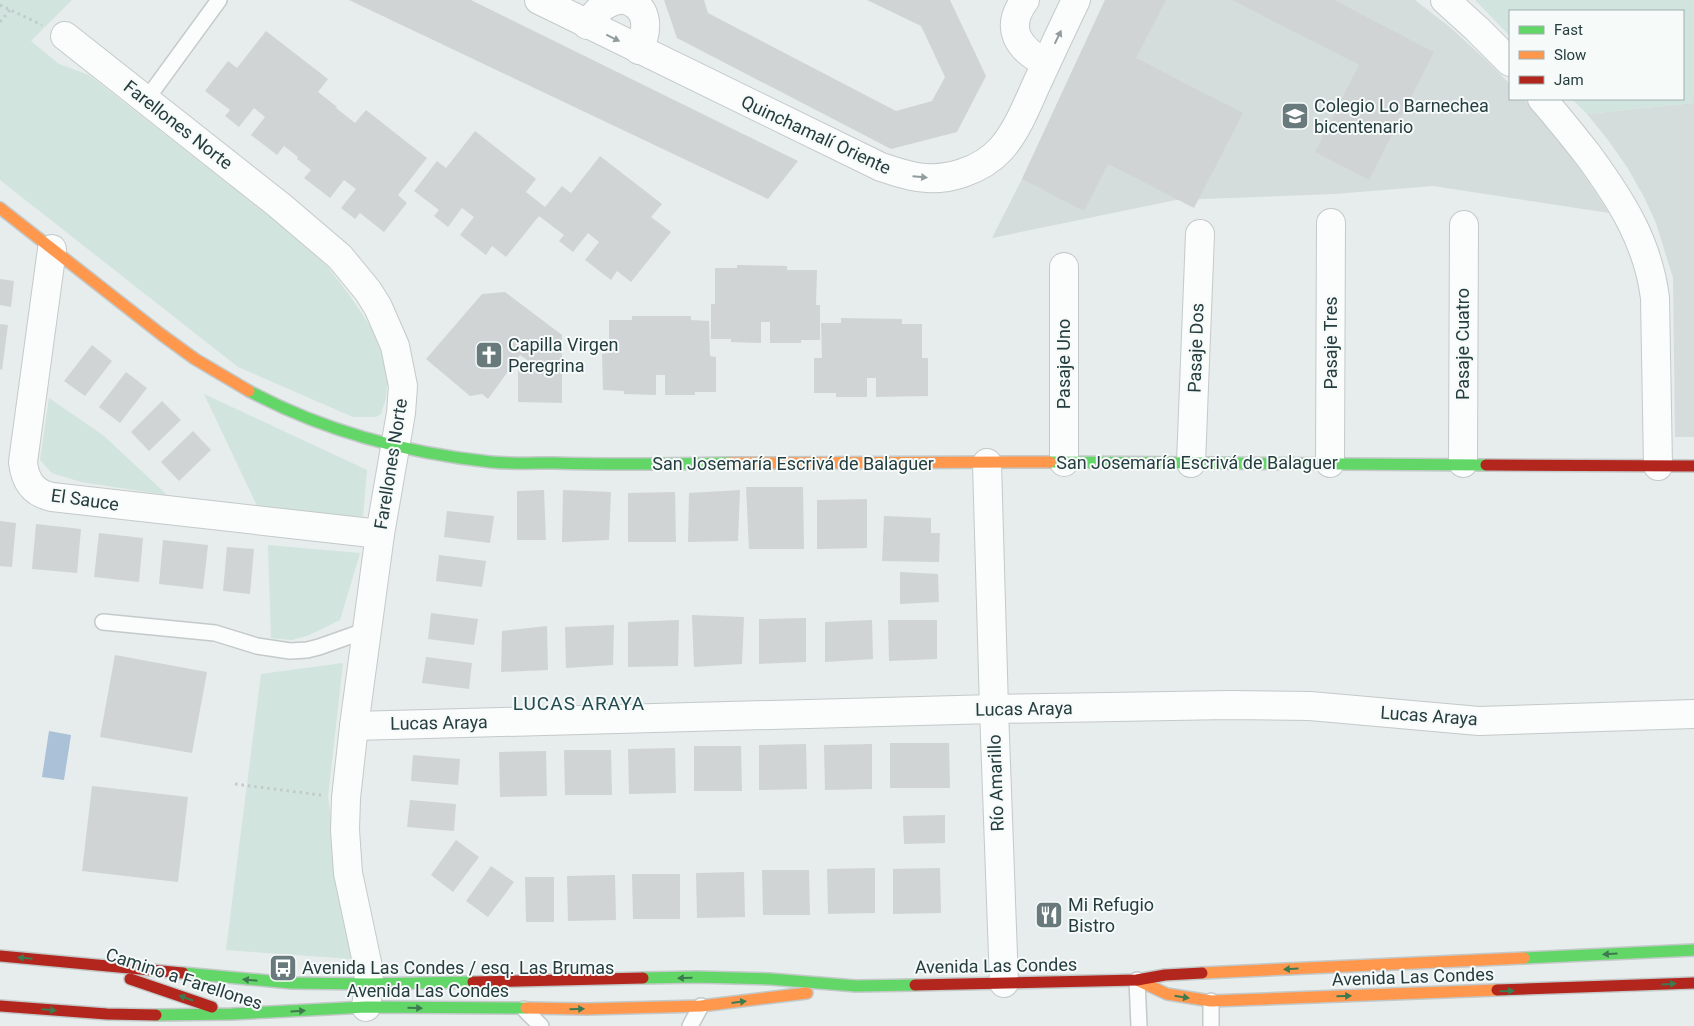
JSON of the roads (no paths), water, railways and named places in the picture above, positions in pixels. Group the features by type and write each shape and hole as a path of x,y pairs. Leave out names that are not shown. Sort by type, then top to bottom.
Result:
{"street":[{"name":"Quinchamalí Oriente","path":"539,0 881,167 903,175 919,178 936,178 973,170 1000,150 1019,121 1076,0"},
{"path":"587,25 601,7 612,2 627,0 640,9 644,20 645,32 639,50"},
{"path":"1445,0 1477,28 1509,61"},
{"path":"1015,3 1017,38 1029,54 1046,63"},
{"name":"Farellones Norte","path":"65,36 324,242 355,273 368,291 378,307 395,346 401,368 403,386 380,534 346,798 345,830 348,874 368,966 367,996"},
{"path":"1543,100 1576,139 1624,207 1646,255 1655,298 1658,466"},
{"name":"San Josemaría Escrivá de Balaguer","path":"0,208 162,335 195,359 232,382 270,402 311,420 353,435 395,447 458,458 492,462 532,463 1463,463 1694,466"},
{"name":"Pasaje Tres","path":"1330,464 1331,223"},
{"name":"Pasaje Cuatro","path":"1463,463 1464,225"},
{"name":"Pasaje Dos","path":"1191,463 1200,234"},
{"name":"El Sauce","path":"52,249 23,462 24,472 34,490 52,497 380,534"},
{"name":"Pasaje Uno","path":"1064,267 1064,462"},
{"name":"Río Amarillo","path":"987,463 1004,983"},
{"name":"Lucas Araya","path":"354,726 1229,705 1310,706 1479,721 1694,714"},
{"name":"Avenida Las Condes","path":"0,1006 162,1020 232,1014 367,996 697,977 770,979 856,986 1137,980 1165,975 1694,950"},
{"name":"Avenida Las Condes","path":"0,956 291,983 367,996 524,1009 701,1006 856,986"},
{"name":"Camino a Farellones","path":"86,964 263,1024"},
{"name":"Avenida Las Condes","path":"1137,980 1167,994 1210,1001 1694,983"}],"lane":[{"path":"146,100 219,0"},
{"path":"103,622 215,633 257,646 290,651 319,647 367,630"},
{"path":"1137,980 1139,1026"},
{"path":"1210,1001 1211,1026"},
{"path":"690,1026 701,1006"},
{"path":"524,1009 541,1026"}],"water":[{"path":"49,731 71,735 64,780 42,777"}],"place":[{"name":"Colegio Lo Barnechea bicentenario","path":"1295,116"},
{"name":"Capilla Virgen Peregrina","path":"489,355"},
{"name":"Mi Refugio Bistro","path":"1049,915"},
{"name":"Avenida Las Condes / esq. Las Brumas","path":"283,968"}],"district":[{"name":"LUCAS ARAYA","path":"579,703"}]}
